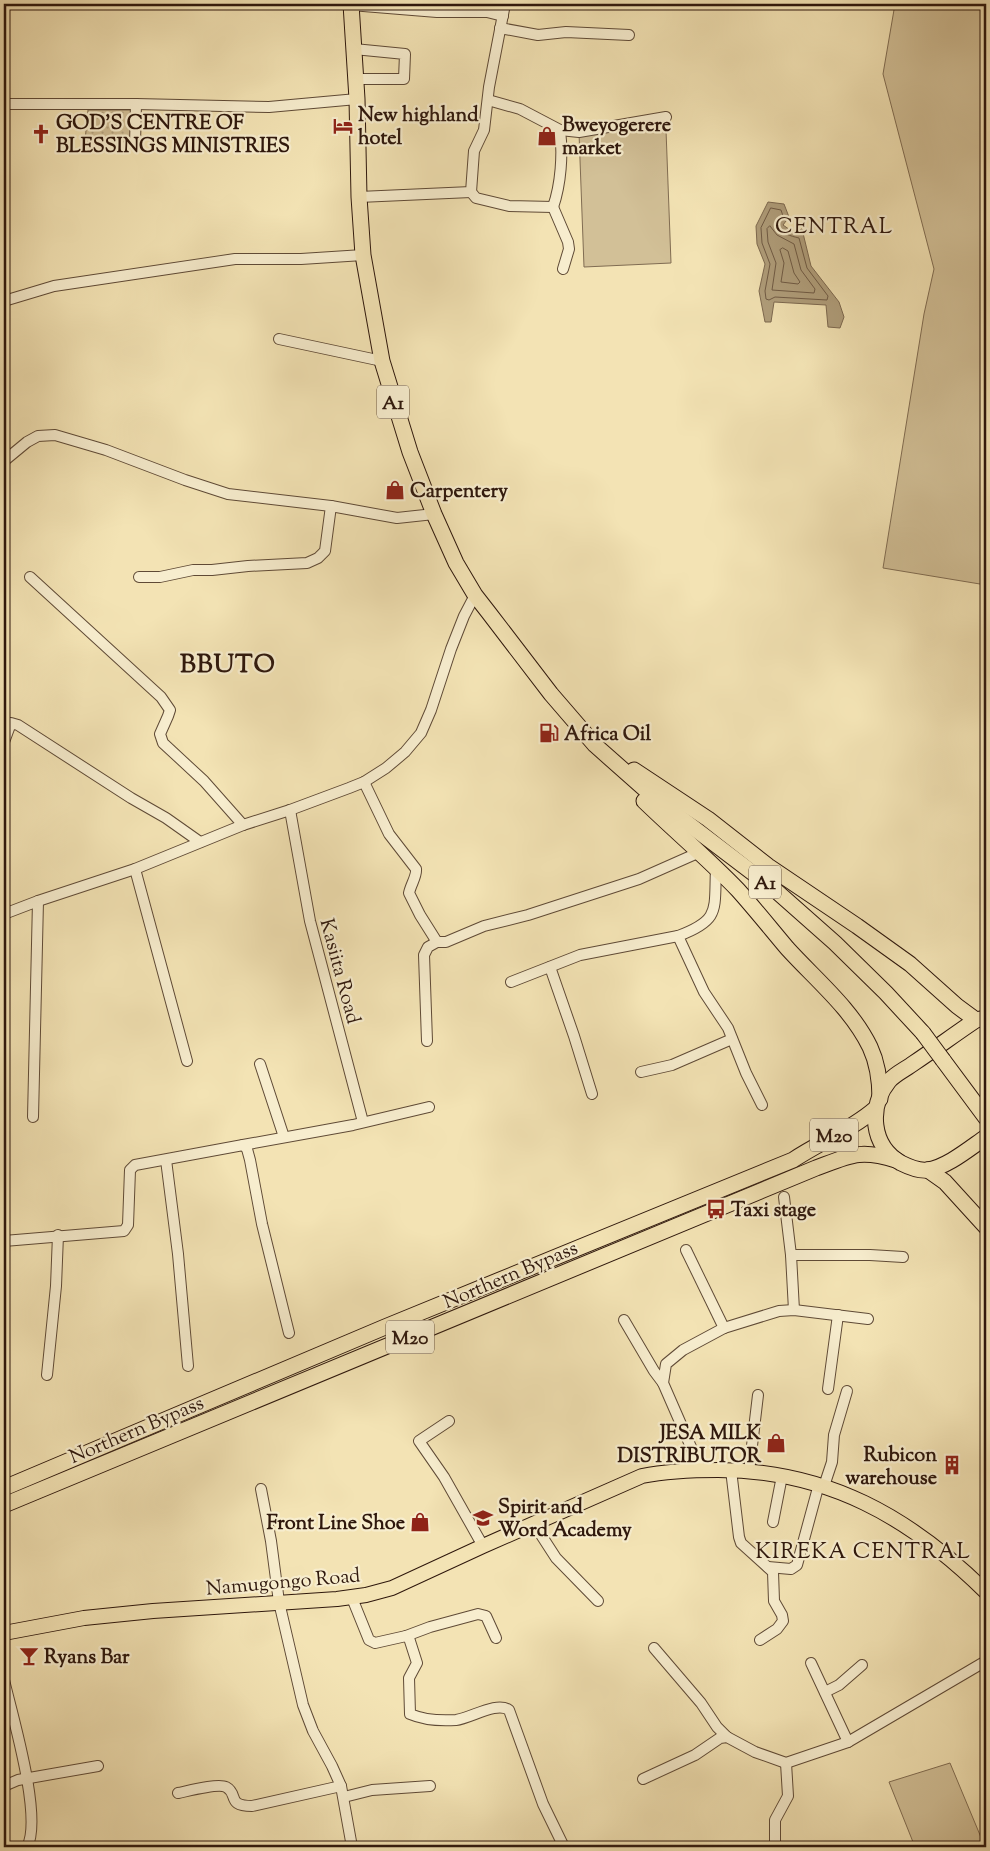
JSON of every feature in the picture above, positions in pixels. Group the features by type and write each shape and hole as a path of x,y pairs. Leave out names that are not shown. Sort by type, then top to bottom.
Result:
{"highway":[{"name":"A1","path":"351,4 363,255 382,361 410,452 434,514 456,563 475,595 556,700 595,745 657,800 774,888 842,950 923,1033 986,1118"},
{"path":"595,745 626,784 700,852 750,903 787,948 849,1015 869,1046 877,1066 880,1081 875,1122 878,1138 883,1148 896,1160"},
{"path":"595,745 708,819 768,866 910,964 957,1006 981,1019 890,1080 878,1104"},
{"name":"Northern Bypass","path":"4,1488 385,1327 475,1292 621,1229 793,1160 812,1147 865,1118 878,1104"},
{"path":"928,1170 949,1162 986,1137"},
{"name":"Northern Bypass","path":"4,1505 816,1168 864,1153 879,1155 917,1169 928,1170"},
{"path":"928,1170 945,1182 986,1227"}],"main road":[{"name":"Namugongo Road","path":"4,1633 94,1617 160,1610 352,1598 392,1588 642,1476 656,1473 701,1470 749,1471 822,1485 883,1511 935,1546 986,1592"}],"street":[{"path":"351,4 436,12 487,12 503,16"},
{"path":"505,4 489,87 484,130 474,151 471,192 476,198 509,206 554,208"},
{"path":"500,28 538,35 566,32 629,35"},
{"path":"354,49 405,54 404,79 356,80"},
{"path":"4,104 270,107 357,99"},
{"path":"488,100 520,109 560,130 584,132 666,117"},
{"path":"135,144 136,104"},
{"path":"560,130 561,162 554,208 568,242 569,249 563,270"},
{"path":"359,197 471,192"},
{"path":"4,301 54,286 235,259 301,259 363,255"},
{"path":"279,339 382,361"},
{"path":"4,461 38,436 55,435 106,450 228,494 331,506 398,518 434,514"},
{"path":"139,578 160,578 194,570 307,563 318,558 325,551 331,506"},
{"path":"30,577 161,697 170,710 160,734 163,743 204,781 243,826"},
{"path":"4,914 135,869 200,842 364,782 386,768 405,752 421,733 431,710 451,649 464,616 475,595"},
{"path":"4,742 11,723 18,725 130,798 166,818 200,842"},
{"path":"364,782 389,834 416,869 409,893 437,942"},
{"name":"Kasiita Road","path":"290,810 310,921 363,1122"},
{"path":"427,1040 424,955 428,947 437,942 446,942 484,926 528,915 639,879 700,852"},
{"path":"135,869 187,1061"},
{"path":"511,982 580,955 678,936 707,921 712,915 716,869"},
{"path":"33,1117 38,901"},
{"path":"678,936 704,992 728,1028 746,1073 762,1105"},
{"path":"550,967 592,1094"},
{"path":"641,1072 672,1065 732,1039"},
{"path":"260,1064 284,1137"},
{"path":"4,1240 124,1231 128,1225 130,1170 135,1166 348,1126 429,1107"},
{"path":"243,1145 247,1149 250,1160 262,1224 289,1333"},
{"path":"166,1160 178,1254 188,1366"},
{"path":"784,1197 791,1255 794,1310"},
{"path":"47,1375 56,1286 58,1235"},
{"path":"686,1250 724,1328"},
{"path":"791,1255 903,1257"},
{"path":"663,1383 666,1364 683,1350 724,1328 779,1311 794,1310 868,1319"},
{"path":"828,1389 838,1315"},
{"path":"624,1320 663,1383 701,1470"},
{"path":"768,1567 791,1568 797,1566 822,1485 832,1462 834,1435 847,1391"},
{"path":"749,1471 758,1396"},
{"path":"449,1421 419,1441 444,1477 483,1546"},
{"path":"731,1470 741,1543 773,1572 774,1600 782,1615 783,1621 777,1629 760,1640"},
{"path":"773,1522 782,1476"},
{"path":"260,1489 271,1541 279,1602 303,1705 313,1731 341,1786 352,1847"},
{"path":"534,1524 556,1558 598,1601"},
{"path":"352,1598 368,1640 371,1642 375,1643 406,1636 430,1627 478,1614 486,1616 496,1638"},
{"path":"406,1636 409,1638 417,1662 409,1678 410,1714 418,1718 458,1720 501,1707 509,1710 543,1804 564,1847"},
{"path":"654,1648 701,1703 717,1727 727,1736 756,1752 786,1763 848,1742 986,1661"},
{"path":"810,1663 848,1742"},
{"path":"825,1692 840,1685 862,1665"},
{"path":"4,1680 28,1778 30,1836 27,1847"},
{"path":"643,1779 727,1736"},
{"path":"775,1847 776,1820 788,1796 786,1763"},
{"path":"4,1786 18,1780 98,1766"},
{"path":"178,1793 221,1786 229,1789 236,1804 252,1806 341,1786"},
{"path":"344,1797 372,1790 430,1786"}],"shaded area":[{"path":"895,4 986,4 986,585 883,568 924,314 934,269 883,74"},
{"path":"88,110 133,110 131,142 85,141"},
{"path":"666,130 671,263 584,267 579,133"},
{"path":"950,1763 985,1847 915,1847 889,1782"}],"water":[{"path":"768,202 784,204 789,217 783,225 793,232 802,229 811,266 839,302 844,317 840,328 828,327 826,305 774,302 771,322 765,322 759,291 765,264 757,244 756,226"}],"place":[{"name":"New highland hotel","path":"343,126"},
{"name":"GOD'S CENTRE OF BLESSINGS MINISTRIES","path":"41,134"},
{"name":"Bweyogerere market","path":"547,136"},
{"name":"Carpentery","path":"395,490"},
{"name":"Africa Oil","path":"549,733"},
{"name":"Taxi stage","path":"716,1209"},
{"name":"JESA MILK DISTRIBUTOR","path":"776,1443"},
{"name":"Rubicon warehouse","path":"952,1465"},
{"name":"Spirit and Word Academy","path":"483,1518"},
{"name":"Front Line Shoe","path":"420,1522"},
{"name":"Ryans Bar","path":"29,1656"}],"district":[{"name":"CENTRAL","path":"834,225"},
{"name":"BBUTO","path":"228,663"},
{"name":"KIREKA CENTRAL","path":"863,1550"}]}
